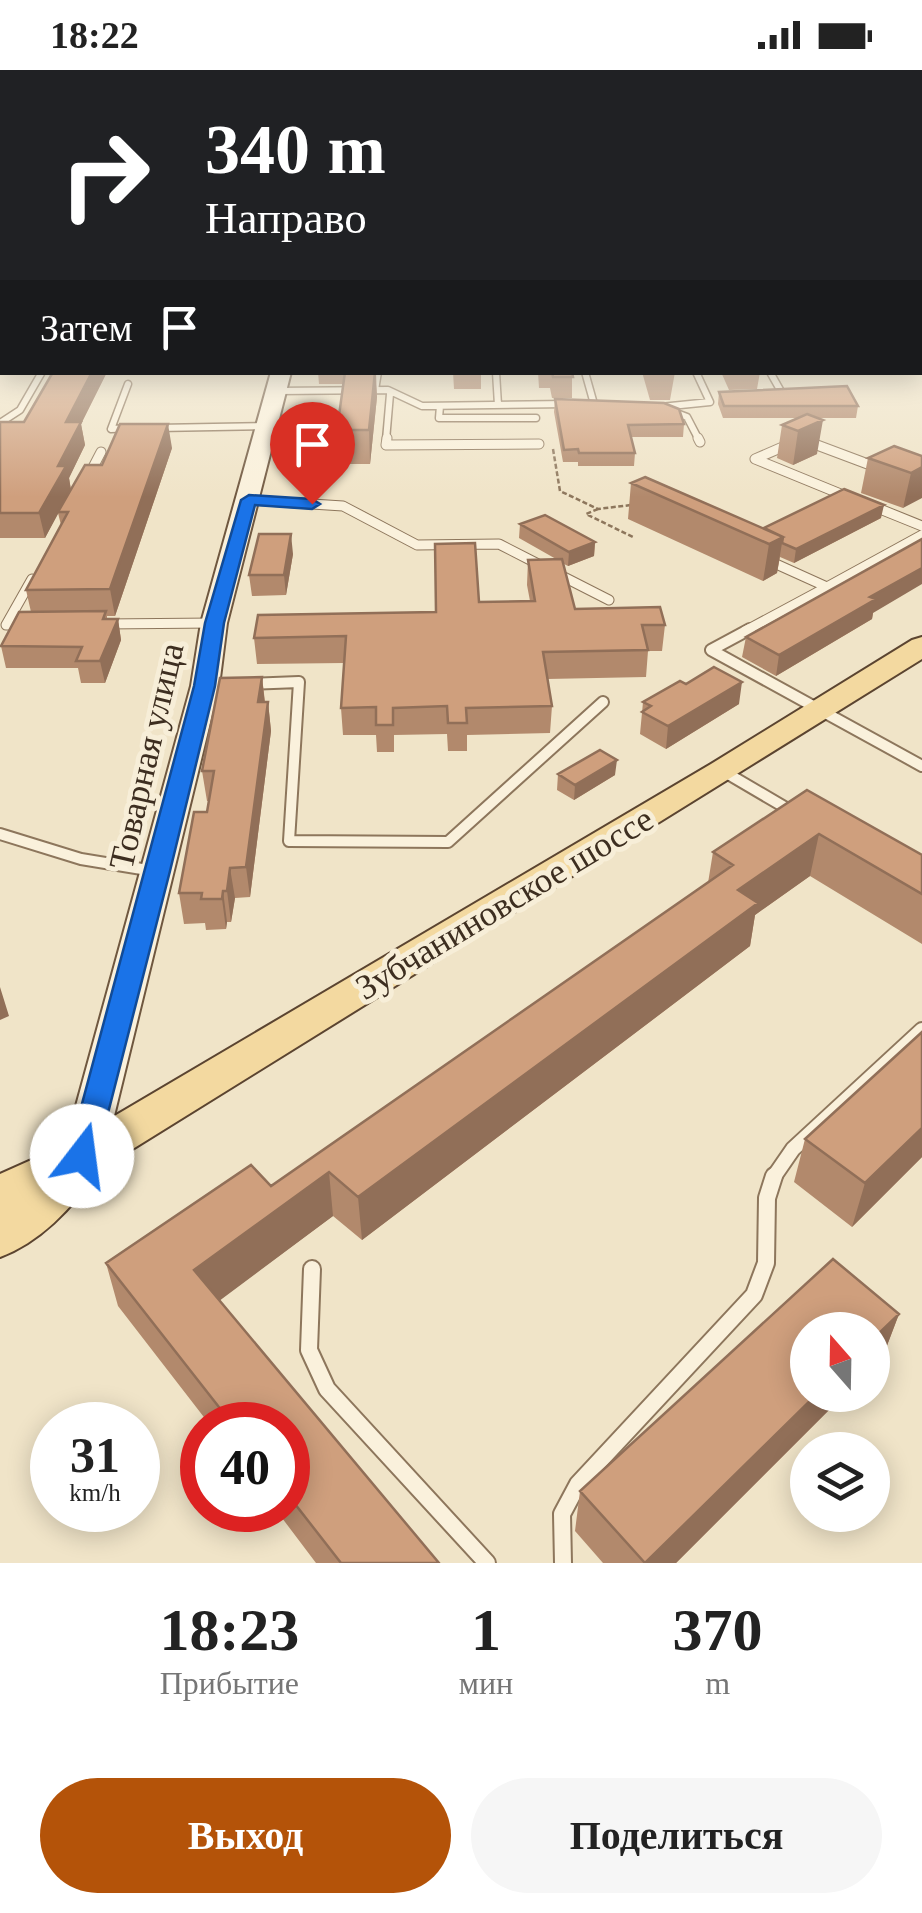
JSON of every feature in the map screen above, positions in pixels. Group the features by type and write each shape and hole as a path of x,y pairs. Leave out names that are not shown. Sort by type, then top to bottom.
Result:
{"main road":[{"name":"Зубчаниновское шоссе","path":"0,1196 82,1156 723,771 922,646"},
{"name":"Зубчаниновское шоссе","path":"0,1236 39,1206 82,1156"}],"street":[{"name":"Товарная улица","path":"82,1156 158,871 214,685 214,623 279,382"}],"lane":[{"path":"0,423 20,410 40,375"},
{"path":"375,390 378,375"},
{"path":"496,375 498,405"},
{"path":"586,375 594,404"},
{"path":"662,408 710,402 697,375"},
{"path":"764,396 784,395 772,375"},
{"path":"279,382 388,390 422,406 607,404"},
{"path":"128,384 111,428 268,426"},
{"path":"390,394 386,445 539,444"},
{"path":"707,397 726,396"},
{"path":"440,406 439,418 536,418"},
{"path":"648,406 688,417 700,442"},
{"path":"888,472 801,439 755,459 922,526"},
{"path":"82,487 101,452"},
{"path":"249,500 344,506 416,545 498,544 609,600"},
{"path":"922,534 711,650 922,766"},
{"path":"760,556 827,586"},
{"path":"3,625 35,574"},
{"path":"82,624 214,623"},
{"path":"3,625 44,625"},
{"path":"242,684 298,682 288,841 448,842 603,702"},
{"path":"723,771 806,820"},
{"path":"0,834 82,859 158,871"},
{"path":"563,1563 562,1514 578,1484 754,1295 766,1263 767,1198 773,1176 793,1149 922,1030"},
{"path":"312,1269 309,1350 327,1388 486,1563"}],"path":[{"path":"539,444 556,450 560,491 598,509"},
{"path":"633,537 586,514 643,504"}],"building":[{"path":"51,375 90,375 66,422 81,422 58,466 66,466 39,513 0,513 0,422 24,422"},
{"path":"345,375 375,375 369,430 337,430"},
{"path":"847,386 858,406 724,406 719,392"},
{"path":"555,399 664,403 679,409 684,424 628,425 635,453 579,453 578,449 564,450"},
{"path":"807,414 823,420 798,431 782,425"},
{"path":"120,424 168,424 110,589 26,590 68,512 58,512 85,465 102,465"},
{"path":"894,446 922,456 922,467 911,473 868,458"},
{"path":"645,477 783,537 769,544 631,483"},
{"path":"844,489 884,505 796,549 764,528"},
{"path":"545,515 595,542 569,552 520,524"},
{"path":"259,534 291,534 284,575 249,575"},
{"path":"922,539 922,568 779,655 746,637"},
{"path":"475,543 479,602 535,601 528,560 562,559 575,609 660,607 665,625 642,625 648,650 543,652 552,706 466,708 467,723 448,723 447,706 393,708 393,725 376,725 376,707 341,708 346,636 254,638 258,615 436,612 435,544"},
{"path":"106,611 103,619 118,619 100,661 76,661 82,647 1,646 19,612"},
{"path":"714,667 742,682 668,726 642,712 651,706 643,702"},
{"path":"262,677 258,702 268,702 246,867 230,868 222,899 201,899 202,893 179,893 194,812 207,812 214,771 202,771 220,678"},
{"path":"600,750 617,760 575,785 558,774"},
{"path":"807,790 922,855 922,894 819,834 738,890 758,903 358,1197 329,1172 194,1270 304,1402 215,1402 106,1263 251,1165 271,1186 733,865 713,852"},
{"path":"922,1032 922,1128 865,1183 805,1139"},
{"path":"833,1259 899,1314 890,1323 890,1312 790,1312 790,1412 799,1412 645,1563 580,1491"},
{"path":"310,1409 439,1563 341,1563 310,1523"}],"route":[{"path":"82,1156 204,686 214,623 249,500 312,504"}]}
